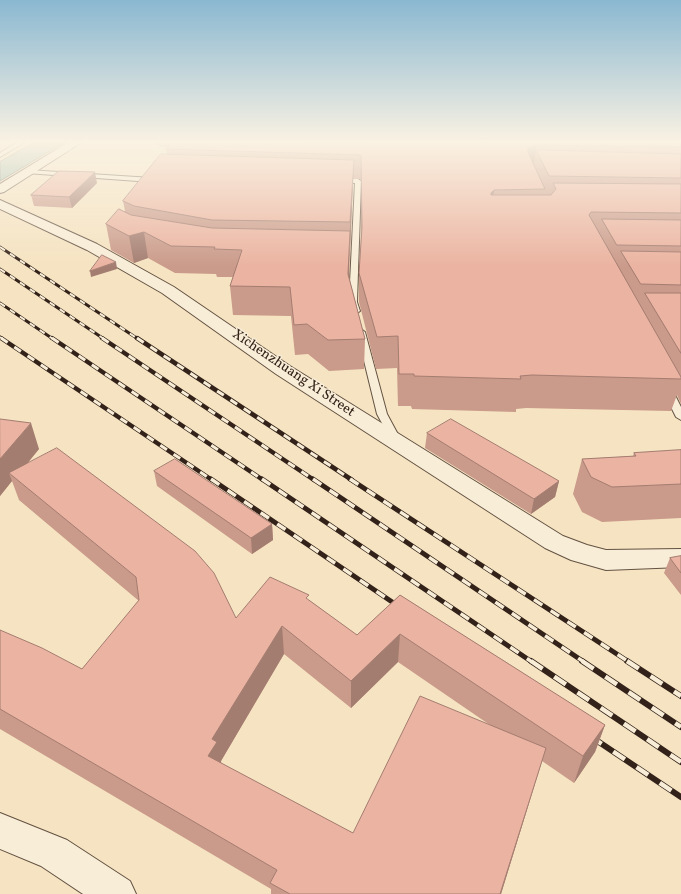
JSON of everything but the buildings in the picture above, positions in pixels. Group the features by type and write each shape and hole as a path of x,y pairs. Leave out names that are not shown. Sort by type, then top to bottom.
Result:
{"street":[{"name":"Xichenzhuang Xi Street","path":"0,204 92,247 168,290 283,370 554,542 580,553 606,560 681,558"},
{"path":"0,831 54,853 117,894"}],"lane":[{"path":"358,184 352,254 353,302 382,414 397,443"},
{"path":"663,382 681,417"}],"railway":[{"path":"0,247 138,339"},
{"path":"0,269 104,339"},
{"path":"0,303 53,339"},
{"path":"1,338 212,480"},
{"path":"52,338 263,480"},
{"path":"102,338 314,480"},
{"path":"137,338 352,480"},
{"path":"211,479 401,608"},
{"path":"262,479 532,662"},
{"path":"313,479 584,662"},
{"path":"350,479 629,662"},
{"path":"531,661 681,762"},
{"path":"582,661 681,727"},
{"path":"627,661 681,696"},
{"path":"590,736 681,797"}]}
